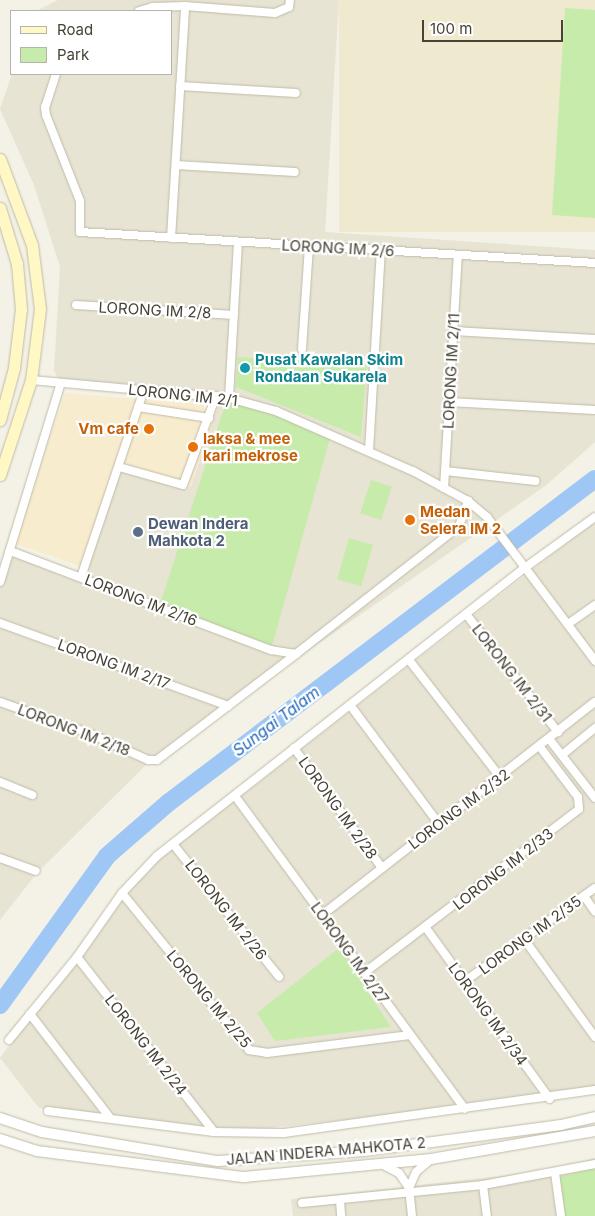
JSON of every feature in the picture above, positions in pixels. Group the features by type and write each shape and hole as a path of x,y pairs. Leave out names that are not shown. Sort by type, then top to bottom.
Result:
{"main road":[{"path":"0,159 32,246 40,309 31,380 0,475"},
{"path":"0,208 17,264 21,309 16,357 0,420"}],"street":[{"path":"143,10 154,7 185,6 276,13 289,7 290,0"},
{"path":"171,238 185,6"},
{"name":"LORONG IM 2/6","path":"56,75 45,107 46,115 80,201 80,232 595,262"},
{"path":"180,86 296,92"},
{"path":"176,165 295,172"},
{"path":"229,398 238,242"},
{"path":"302,349 308,246"},
{"path":"369,450 381,250"},
{"name":"LORONG IM 2/11","path":"444,488 458,254"},
{"name":"LORONG IM 2/8","path":"76,306 234,315"},
{"path":"454,331 595,339"},
{"name":"LORONG IM 2/1","path":"31,380 216,396 276,411 369,450 468,500 487,517 524,564"},
{"path":"0,582 61,383"},
{"path":"81,577 144,390"},
{"path":"119,467 183,485 216,396"},
{"path":"449,402 595,410"},
{"path":"138,407 209,418"},
{"path":"445,471 535,481"},
{"path":"228,706 460,526 468,500"},
{"path":"9,1040 77,957 122,893 143,869 294,748 409,660 524,564 595,517"},
{"name":"LORONG IM 2/16","path":"10,551 271,650 296,654"},
{"path":"524,564 595,661"},
{"path":"568,624 595,605"},
{"name":"LORONG IM 2/31","path":"466,614 558,732"},
{"name":"LORONG IM 2/17","path":"0,623 228,706"},
{"path":"409,660 500,777"},
{"name":"LORONG IM 2/18","path":"0,702 91,734 148,760 160,759 228,706"},
{"name":"LORONG IM 2/32","path":"322,915 550,740 595,702"},
{"path":"350,705 439,824"},
{"path":"562,755 595,728"},
{"path":"550,740 595,798"},
{"name":"LORONG IM 2/33","path":"364,973 426,928 579,809 578,796 540,746"},
{"name":"LORONG IM 2/28","path":"294,748 382,868"},
{"path":"0,782 32,795"},
{"name":"LORONG IM 2/27","path":"235,796 465,1109"},
{"name":"LORONG IM 2/26","path":"173,844 279,977"},
{"path":"0,858 36,870"},
{"name":"LORONG IM 2/35","path":"465,982 595,888"},
{"name":"LORONG IM 2/25","path":"122,893 249,1050 267,1053 410,1035"},
{"path":"584,896 595,912"},
{"name":"LORONG IM 2/34","path":"426,928 550,1099"},
{"path":"524,939 595,1037"},
{"name":"LORONG IM 2/24","path":"77,957 214,1132"},
{"path":"30,1014 110,1118"},
{"path":"48,1111 214,1132 284,1133 550,1099 595,1090"},
{"name":"JALAN INDERA MAHKOTA 2","path":"1,1118 42,1132 218,1161 364,1150 560,1125 595,1117"},
{"name":"JALAN INDERA MAHKOTA 2","path":"0,1139 37,1151 228,1177 331,1171 431,1159 595,1131"},
{"path":"409,1190 416,1172 431,1159"},
{"path":"382,1164 399,1173 409,1190 412,1216"},
{"path":"302,1203 340,1200 409,1190 483,1185 595,1164"},
{"path":"555,1173 561,1216"},
{"path":"483,1185 487,1216"},
{"path":"340,1200 341,1216"}],"shaded area":[{"path":"58,0 339,0 325,232 595,250 595,442 545,486 149,762 37,873 0,920 0,577 11,546 86,575 120,469 187,490 217,398 62,385 54,371 60,267 34,185 0,109 12,75 172,75 172,10 38,10"},
{"path":"339,0 595,0 595,232 339,232"},
{"path":"65,393 218,406 191,487 115,465 82,567 14,543"},
{"path":"595,521 595,1088 462,1107 243,1131 39,1108 0,1058 120,890"},
{"path":"595,1158 595,1216 293,1216 291,1199 555,1170"}],"green space":[{"path":"565,8 595,10 595,218 552,215"},
{"path":"238,357 367,365 361,437 236,387"},
{"path":"228,396 275,412 330,438 271,650 159,607"},
{"path":"371,480 392,487 381,520 360,513"},
{"path":"349,538 373,545 361,586 337,579"},
{"path":"339,948 391,1027 275,1041 257,1013"},
{"path":"595,1168 595,1216 564,1216 559,1177"}],"waterway":[{"name":"Sungai Talam","path":"0,1005 107,856 168,803 595,479"}],"place":[{"name":"Pusat Kawalan Skim Rondaan Sukarela","path":"245,368"},
{"name":"Vm cafe","path":"149,429"},
{"name":"laksa & mee kari mekrose","path":"193,447"},
{"name":"Medan Selera IM 2","path":"410,520"},
{"name":"Dewan Indera Mahkota 2","path":"138,532"}]}
